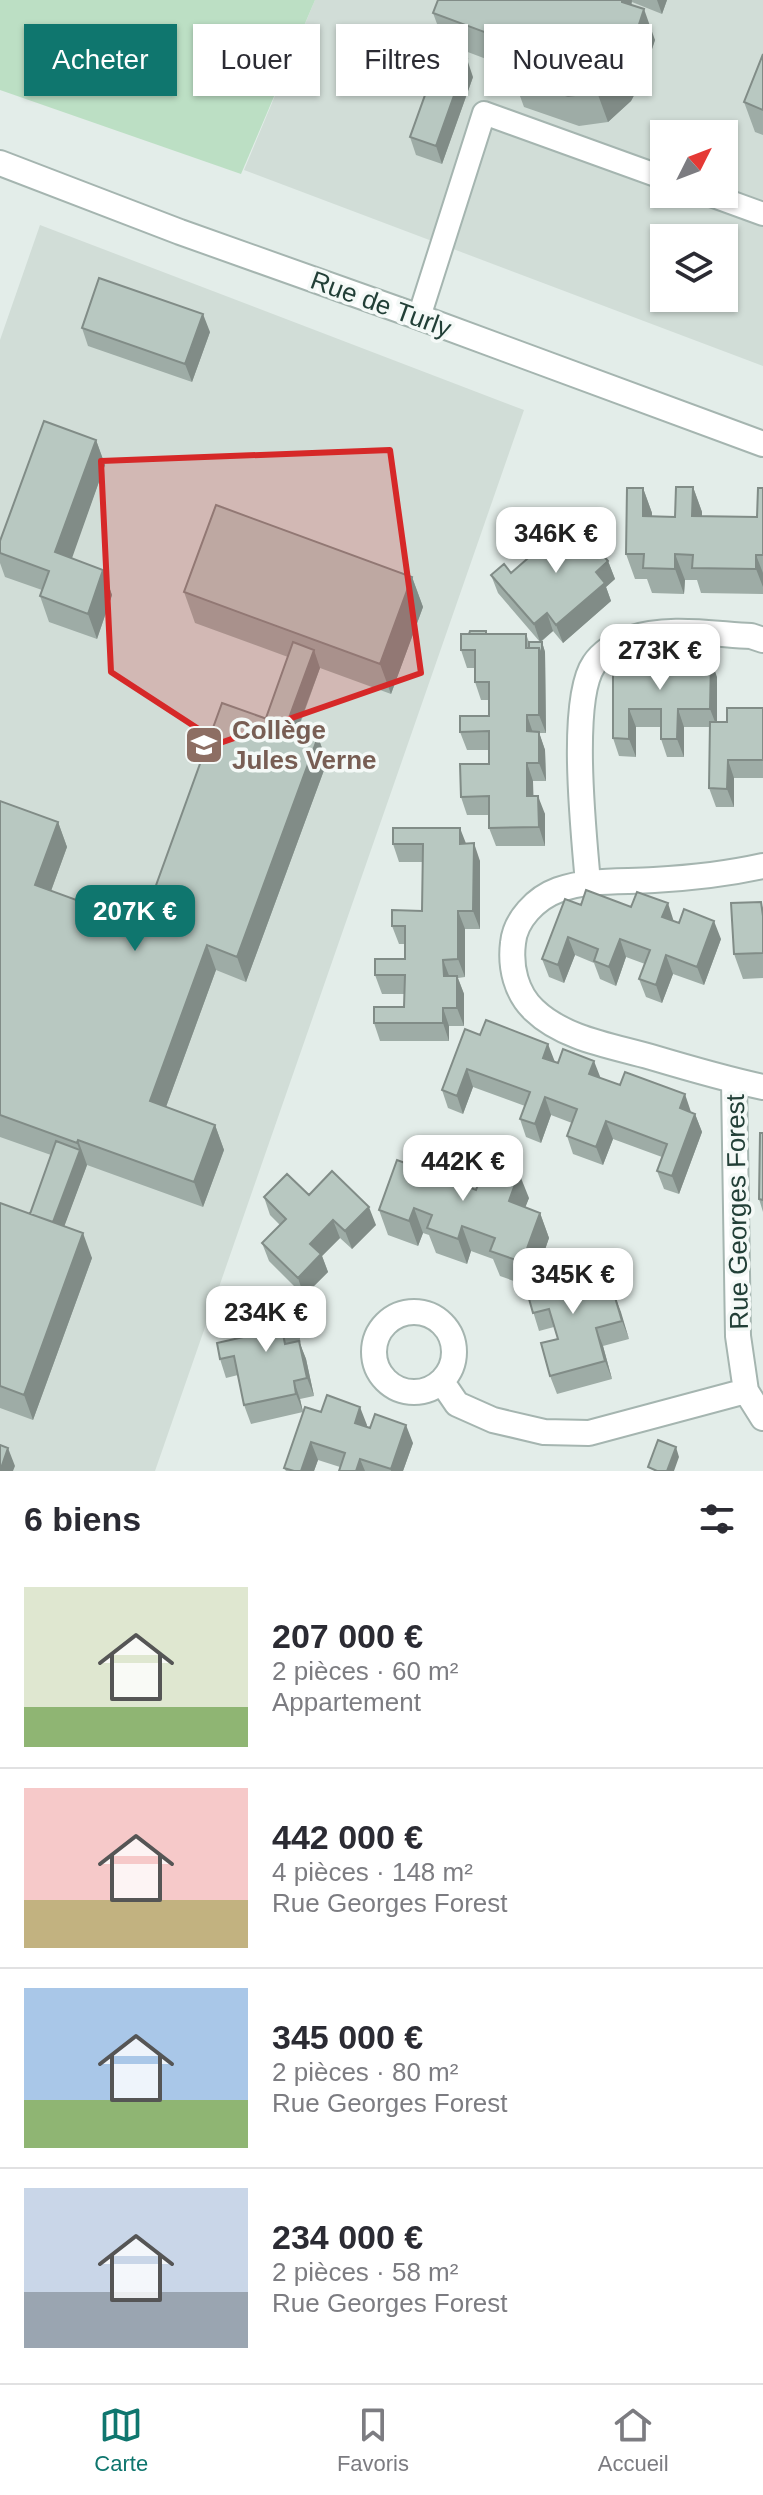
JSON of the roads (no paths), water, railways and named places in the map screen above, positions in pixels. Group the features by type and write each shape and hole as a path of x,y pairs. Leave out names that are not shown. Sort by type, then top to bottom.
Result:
{"street":[{"name":"Rue de Turly","path":"0,163 763,444"},
{"path":"588,883 581,811 582,696 594,663 618,645 647,634 751,636 763,640"},
{"path":"763,866 712,875 588,883 557,890 539,900 526,913 514,935 512,954 519,991 532,1009 550,1024 571,1033 763,1087"},
{"name":"Rue Georges Forest","path":"734,1081 738,1336 746,1391 763,1418"},
{"path":"442,1382 457,1404 493,1420 544,1432 589,1433 746,1391"}],"lane":[{"path":"419,317 484,113 650,173"},
{"path":"738,205 763,214"}],"place":[{"name":"Collège Jules Verne","path":"204,745"}]}
